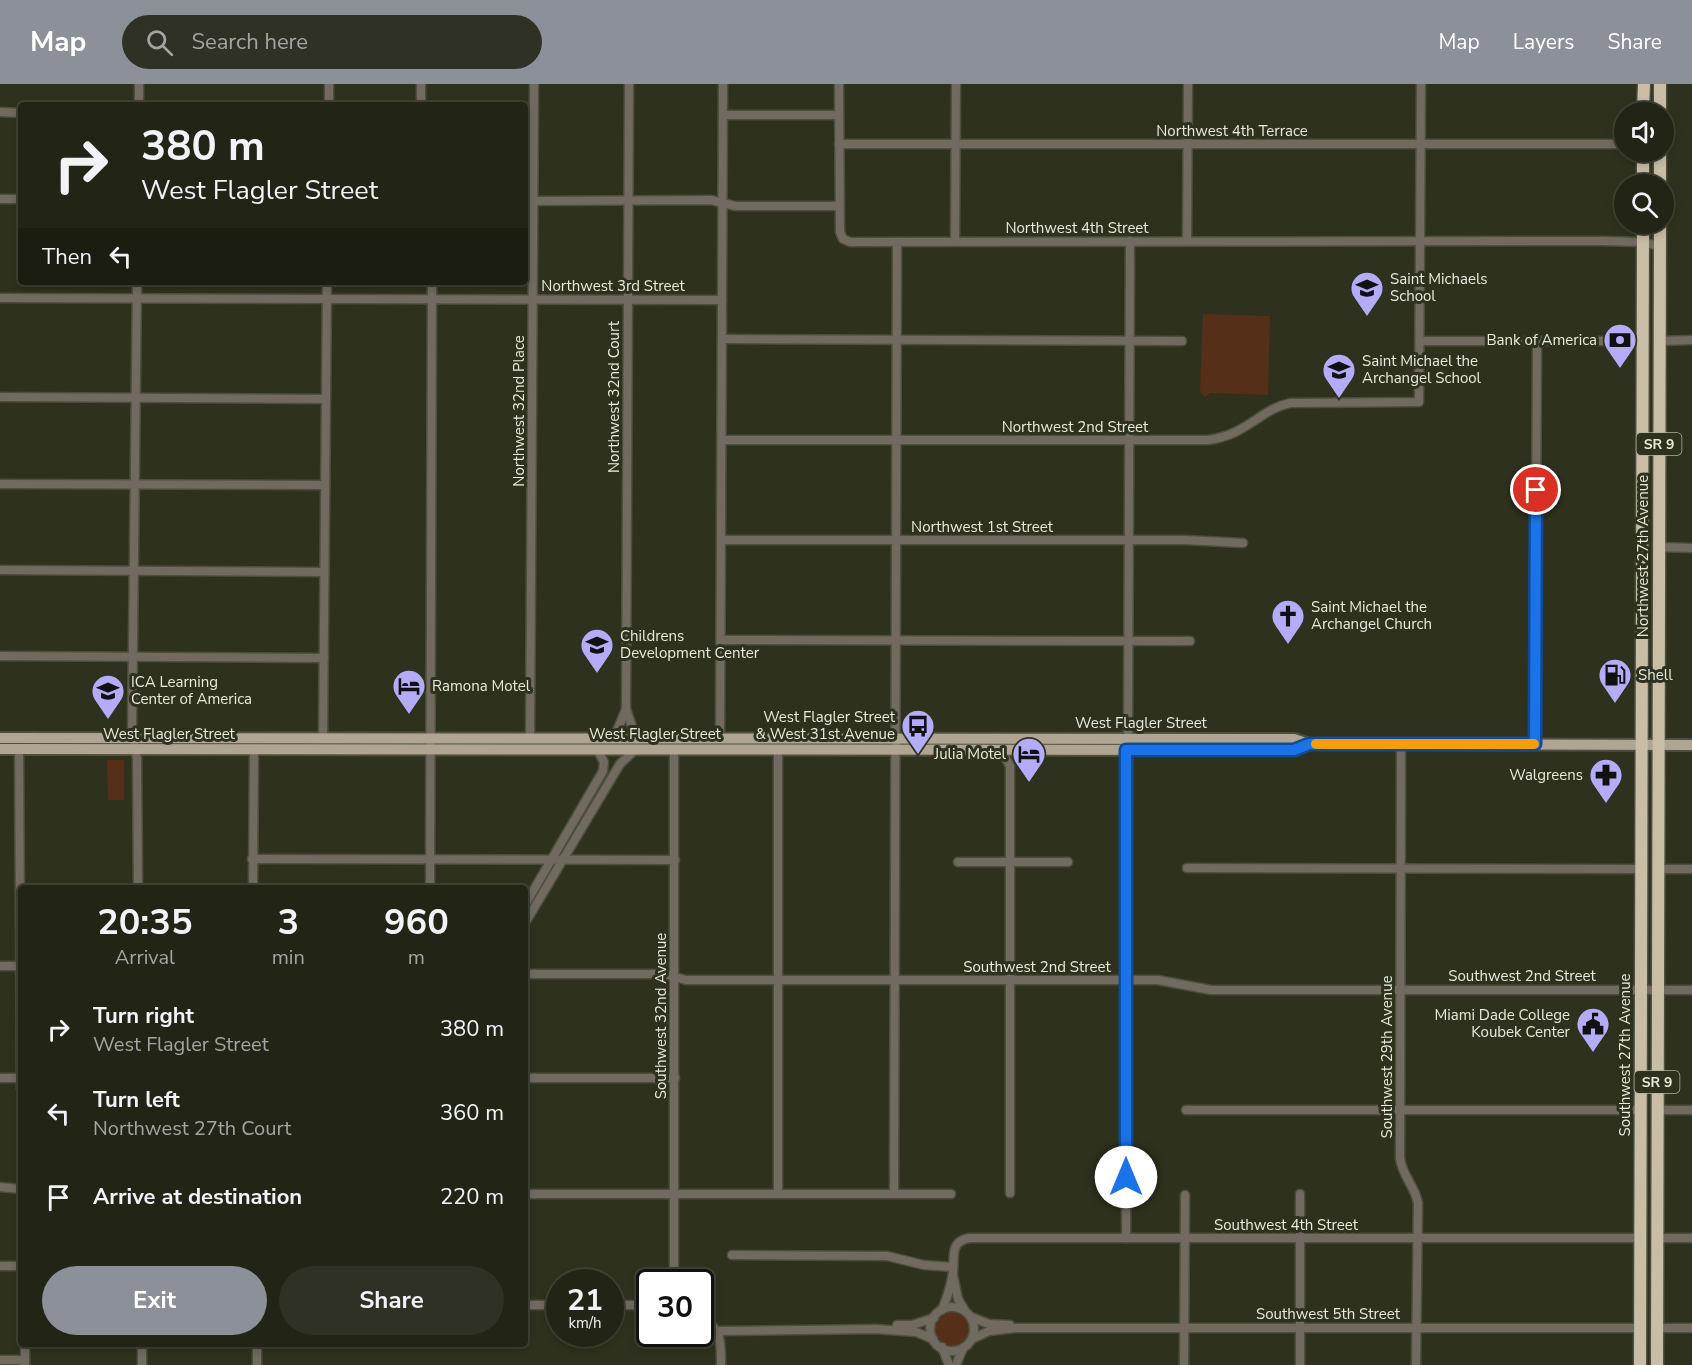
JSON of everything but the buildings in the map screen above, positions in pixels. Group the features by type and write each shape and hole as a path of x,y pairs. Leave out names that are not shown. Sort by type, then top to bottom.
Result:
{"highway":[{"path":"1644,84 1644,102"},
{"path":"1660,84 1660,102"},
{"name":"Northwest 27th Avenue","path":"1640,744 1642,234"},
{"name":"Northwest 27th Avenue","path":"1658,744 1659,234"},
{"path":"1642,279 1649,296 1650,330 1654,339 1659,341"},
{"path":"1642,341 1651,351 1653,401 1659,410"},
{"path":"1640,531 1657,548 1640,559"},
{"name":"Southwest 27th Avenue","path":"1640,744 1640,1365"},
{"name":"SR 9","path":"1657,1365 1658,744"},
{"path":"1640,1089 1658,1110"},
{"path":"1640,1110 1657,1131"},
{"path":"1640,1219 1644,1231 1658,1238"},
{"path":"1640,1311 1644,1322 1657,1328"}],"main road":[{"name":"West Flagler Street","path":"0,738 254,749 430,744 530,738 614,738 636,744 674,749 778,750 895,744 1126,744 1294,750 1309,744"},
{"name":"West Flagler Street","path":"0,749 323,738 597,749 661,738 895,744 1001,750 1240,739 1294,739 1309,744 1692,745"},
{"path":"661,738 674,749"},
{"path":"720,738 729,749"},
{"path":"1220,749 1240,739"}],"street":[{"path":"139,84 139,102"},
{"path":"328,102 329,84"},
{"path":"421,84 421,102"},
{"name":"Northwest 32nd Place","path":"530,738 532,299 529,201 534,84"},
{"name":"Northwest 32nd Court","path":"629,84 626,709 636,744"},
{"path":"720,738 723,84"},
{"path":"529,201 711,200 723,203 839,206 839,84"},
{"path":"956,84 956,242"},
{"path":"1187,241 1188,84"},
{"path":"1421,84 1420,340 1642,341"},
{"path":"0,112 18,112"},
{"path":"723,115 839,115"},
{"name":"Northwest 4th Terrace","path":"839,144 1614,144"},
{"path":"0,199 18,199"},
{"name":"Northwest 4th Street","path":"839,206 840,232 846,241 1642,242 1659,246"},
{"path":"1126,1238 1126,744 1130,241"},
{"path":"894,1193 897,242"},
{"path":"137,285 132,657 138,885"},
{"path":"323,738 327,285"},
{"path":"430,885 432,285"},
{"name":"Northwest 3rd Street","path":"0,298 722,300"},
{"path":"722,339 1182,341"},
{"name":"Northwest 2nd Street","path":"722,440 1199,440 1227,437 1290,403 1419,402 1420,340"},
{"path":"1659,341 1692,340"},
{"path":"1535,744 1537,341"},
{"path":"0,397 325,399"},
{"path":"0,483 325,485"},
{"name":"Northwest 1st Street","path":"721,540 1128,540 1243,543"},
{"path":"1657,548 1692,548"},
{"path":"0,570 324,572"},
{"path":"721,640 1190,641"},
{"path":"0,656 324,658"},
{"name":"Northwest 32nd Court","path":"614,738 626,709"},
{"path":"528,918 620,764 636,744"},
{"name":"Southwest 29th Avenue","path":"1401,744 1401,1165 1417,1199 1416,1365"},
{"path":"20,749 21,885"},
{"path":"253,885 254,749"},
{"path":"528,900 603,771 604,762 597,749"},
{"name":"Southwest 32nd Avenue","path":"674,749 674,1269"},
{"path":"778,750 778,1193"},
{"path":"1001,750 1010,765"},
{"path":"1010,1193 1010,765 1017,750"},
{"path":"252,859 675,860"},
{"path":"958,862 1068,862"},
{"path":"1187,868 1640,869"},
{"path":"1657,869 1692,869"},
{"path":"0,966 18,966"},
{"name":"Southwest 2nd Street","path":"528,974 664,974 686,980 779,981 1127,980 1167,981 1211,990 1692,990"},
{"path":"0,1078 18,1078"},
{"path":"528,1078 675,1078"},
{"path":"1186,1110 1640,1110"},
{"path":"1658,1110 1692,1110"},
{"path":"0,1186 18,1189"},
{"path":"528,1194 951,1194"},
{"path":"1300,1194 1300,1365"},
{"path":"1184,1365 1185,1195"},
{"name":"Southwest 4th Street","path":"953,1271 956,1245 969,1238 1640,1238"},
{"path":"1658,1238 1692,1238"},
{"path":"732,1255 887,1256 953,1271"},
{"path":"0,1266 18,1266"},
{"path":"942,1310 953,1271"},
{"path":"953,1271 958,1299 974,1327 972,1339 963,1348 956,1365"},
{"path":"528,1305 546,1305"},
{"path":"876,1329 912,1325 934,1318 942,1310 952,1307 968,1314"},
{"name":"Southwest 5th Street","path":"968,1314 989,1324 1016,1328"},
{"path":"933,1339 931,1328 934,1318"},
{"path":"714,1325 718,1331 721,1365"},
{"name":"Southwest 5th Street","path":"972,1339 989,1331 1016,1328 1640,1328"},
{"path":"1657,1328 1692,1328"},
{"path":"714,1329 876,1329 916,1332 933,1339 942,1347 951,1350 963,1348"},
{"path":"0,1360 25,1363 25,1347"},
{"path":"142,1347 142,1365"},
{"path":"257,1347 257,1365"},
{"path":"942,1347 949,1365"}],"shaded area":[{"path":"1203,314 1270,316 1268,395 1210,393 1205,397 1200,392"},
{"path":"107,760 124,760 124,800 108,800"},
{"path":"953,1310 965,1316 971,1328 965,1340 953,1346 941,1340 935,1328 941,1316"}],"slow traffic":[{"path":"1316,744 1534,744"}],"place":[{"name":"Saint Michaels School","path":"1367,317"},
{"name":"Bank of America","path":"1620,369"},
{"name":"Saint Michael the Archangel School","path":"1339,399"},
{"name":"Saint Michael the Archangel Church","path":"1288,645"},
{"name":"Childrens Development Center","path":"597,674"},
{"name":"Shell","path":"1615,704"},
{"name":"Ramona Motel","path":"409,715"},
{"name":"ICA Learning Center of America","path":"108,720"},
{"name":"West Flagler Street & West 31st Avenue","path":"918,755"},
{"name":"Julia Motel","path":"1029,783"},
{"name":"Walgreens","path":"1606,804"},
{"name":"Miami Dade College Koubek Center","path":"1593,1053"}],"route":[{"path":"1126,1177 1126,750 1294,750 1309,744 1535,744 1536,490"}]}
